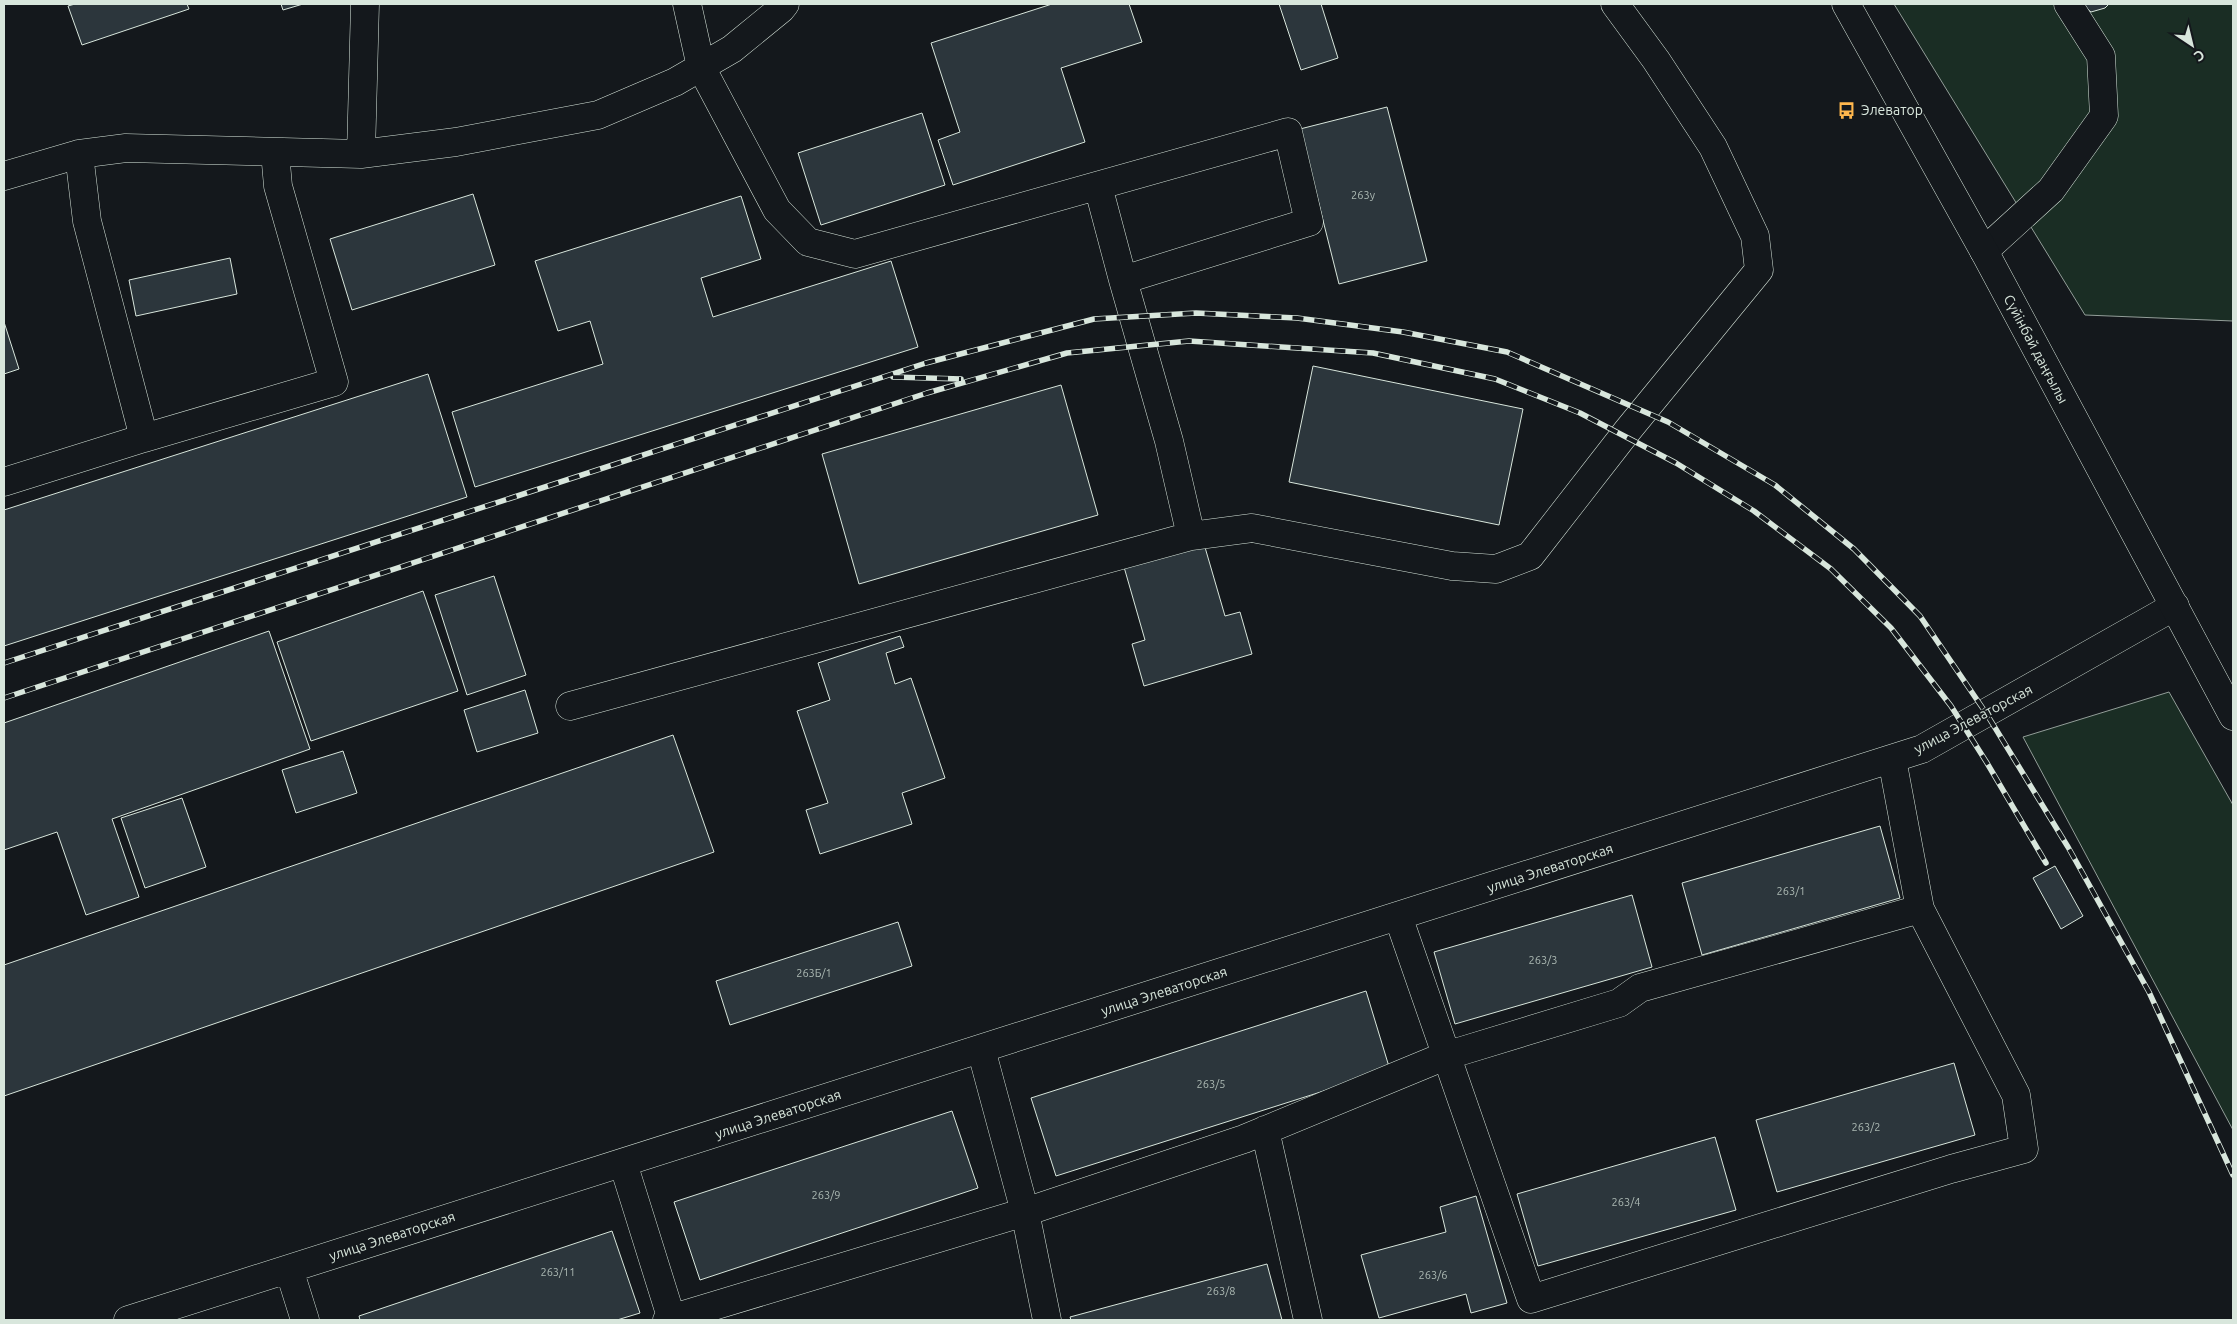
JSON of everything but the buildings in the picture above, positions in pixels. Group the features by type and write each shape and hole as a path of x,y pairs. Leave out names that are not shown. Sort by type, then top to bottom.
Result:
{"street":[{"path":"361,154 365,4"},
{"path":"687,4 701,67 777,210 808,242 855,254 1288,132 1309,222 1123,280"},
{"path":"4,176 79,154 126,148 361,154 456,142 598,115 675,82 732,49 781,10 785,4"},
{"path":"570,706 1190,536 1252,528 1452,566 1496,569 1530,556 1623,436 1759,270 1755,236 1713,147 1656,60 1615,4"},
{"name":"Сүйінбай даңғылы","path":"1846,4 1984,251 2230,707"},
{"path":"1984,251 2051,190 2104,116 2101,56 2068,4"},
{"path":"4,482 144,438 334,382 278,186 275,152"},
{"path":"79,154 87,221 144,438"},
{"path":"1098,186 1168,440 1190,536"},
{"name":"улица Элеваторская","path":"128,1320 1922,749 2175,606"},
{"path":"1398,916 1534,1310 1951,1169 2024,1149 2016,1095 1920,909 1892,759"},
{"path":"623,1163 670,1320 1025,1212 1244,1139 1445,1056 1619,1003 1640,988 1920,909"},
{"path":"980,1049 1025,1212 1046,1320"},
{"path":"1265,1130 1308,1320"},
{"path":"289,1269 305,1320"}],"green space":[{"path":"1894,4 2233,4 2233,321 2085,315"},
{"path":"2169,692 2233,805 2233,1130 2023,737"}],"railway":[{"path":"4,663 926,363 1094,319 1196,313 1297,318 1403,332 1507,352 1668,422 1775,485 1854,549 1920,616 1986,713 2068,847 2149,992 2233,1175"},
{"path":"4,698 927,393 1067,353 1189,341 1373,353 1495,379 1580,413 1676,463 1754,511 1831,569 1891,628 1951,706 2046,863"},
{"path":"893,377 961,379"}],"place":[{"name":"Элеватор","path":"1847,110"}]}
